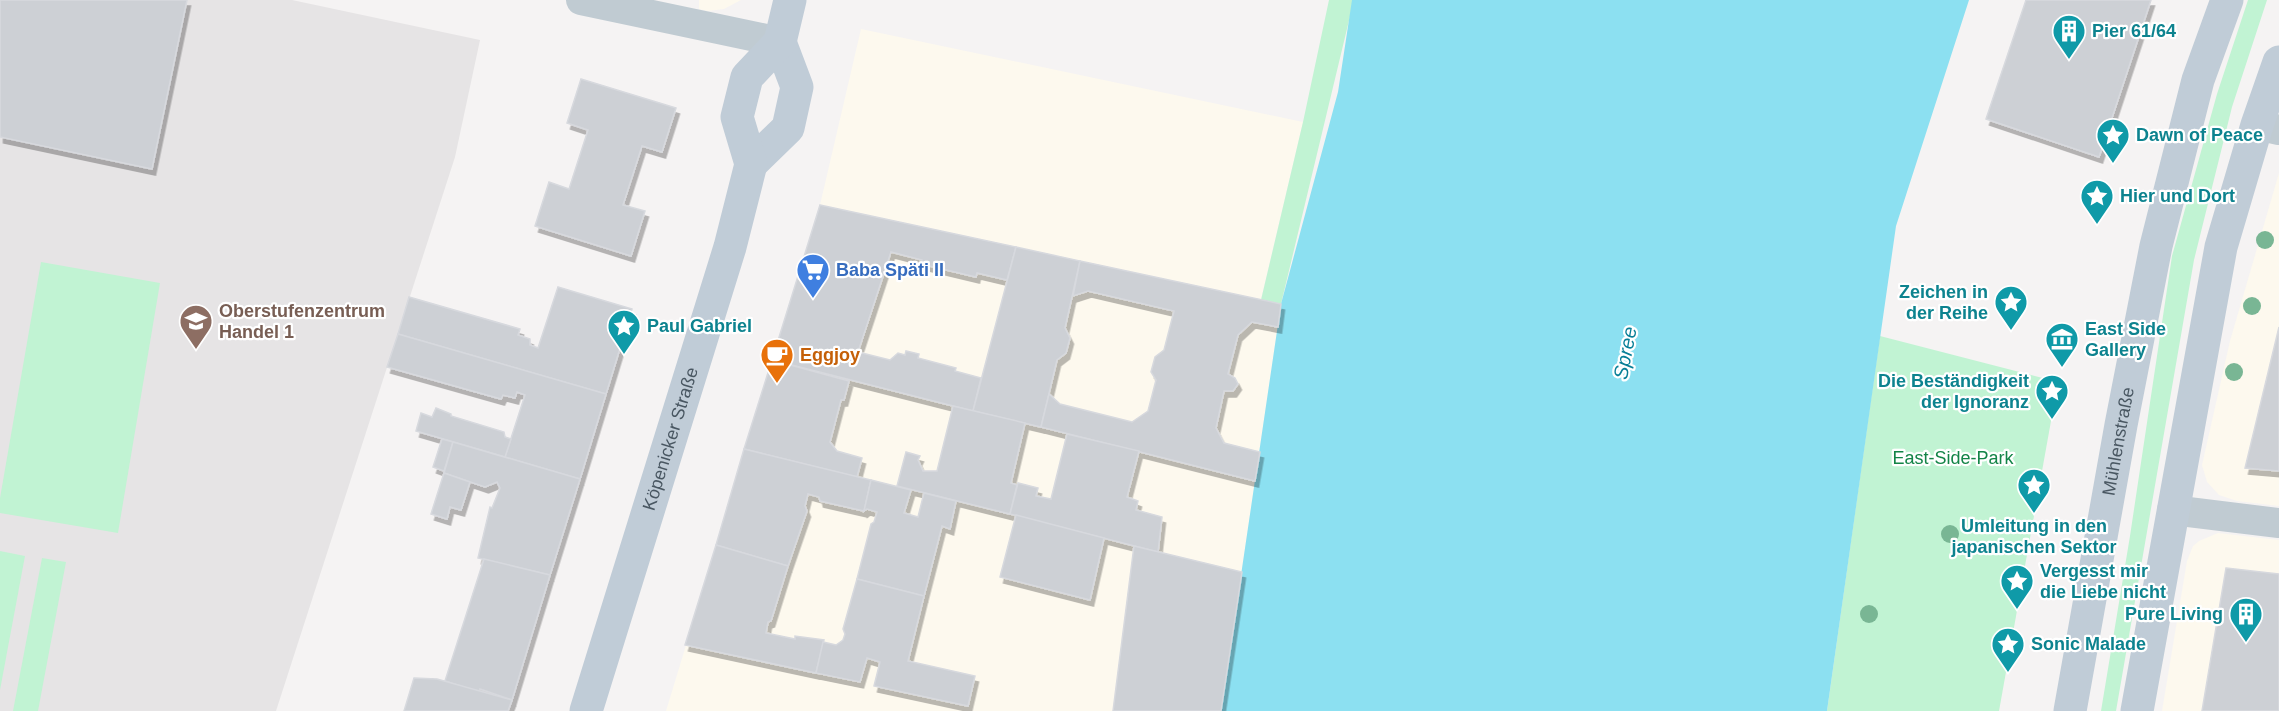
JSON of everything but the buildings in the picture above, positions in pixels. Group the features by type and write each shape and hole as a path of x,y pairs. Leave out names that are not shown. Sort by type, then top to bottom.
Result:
{"main road":[{"path":"780,42 796,87 788,128 751,164 737,117 747,77 780,42 790,0"},
{"name":"Mühlenstraße","path":"2070,711 2121,425 2156,246 2198,80 2228,0"},
{"path":"2137,711 2221,247 2268,128 2279,62"},
{"name":"Köpenicker Straße","path":"586,711 730,247 751,164"}],"street":[{"path":"581,0 780,42"},
{"path":"2172,510 2279,523"}],"shaded area":[{"name":"Oberstufenzentrum Handel 1","path":"0,0 292,0 480,40 455,157 276,711 0,711"},
{"path":"699,0 741,0 724,9 708,11 699,9"},
{"path":"861,29 1303,122 1261,299 1281,304 1221,711 666,711 820,205"},
{"path":"2279,173 2279,506 2237,501 2219,495 2207,482 2202,465 2230,341"},
{"path":"2218,533 2279,540 2279,711 2162,711 2187,561 2193,546"}],"green space":[{"path":"1329,0 1352,0 1352,8 1281,304 1261,300"},
{"path":"2248,0 2267,0 2232,107 2194,260 2116,711 2101,711 2172,256 2217,94"},
{"path":"41,262 160,283 118,533 0,513 0,498"},
{"name":"East-Side-Park","path":"1880,336 2058,382 1999,711 1827,711"},
{"path":"0,551 25,556 0,690"},
{"path":"42,558 66,562 38,711 13,711"}],"water":[{"name":"Spree","path":"1352,0 1969,0 1896,226 1827,711 1221,711 1281,304 1338,92"}],"place":[{"name":"Pier 61/64","path":"2069,60"},
{"name":"Dawn of Peace","path":"2113,164"},
{"name":"Hier und Dort","path":"2097,225"},
{"name":"Baba Späti II","path":"813,299"},
{"name":"Zeichen in der Reihe","path":"2011,331"},
{"name":"Oberstufenzentrum Handel 1","path":"196,350"},
{"name":"Paul Gabriel","path":"624,355"},
{"name":"East Side Gallery","path":"2062,368"},
{"name":"Eggjoy","path":"777,384"},
{"name":"Die Beständigkeit der Ignoranz","path":"2052,420"},
{"name":"Umleitung in den japanischen Sektor","path":"2034,514"},
{"name":"Vergesst mir die Liebe nicht","path":"2017,610"},
{"name":"Pure Living","path":"2246,643"},
{"name":"Sonic Malade","path":"2008,673"}]}
